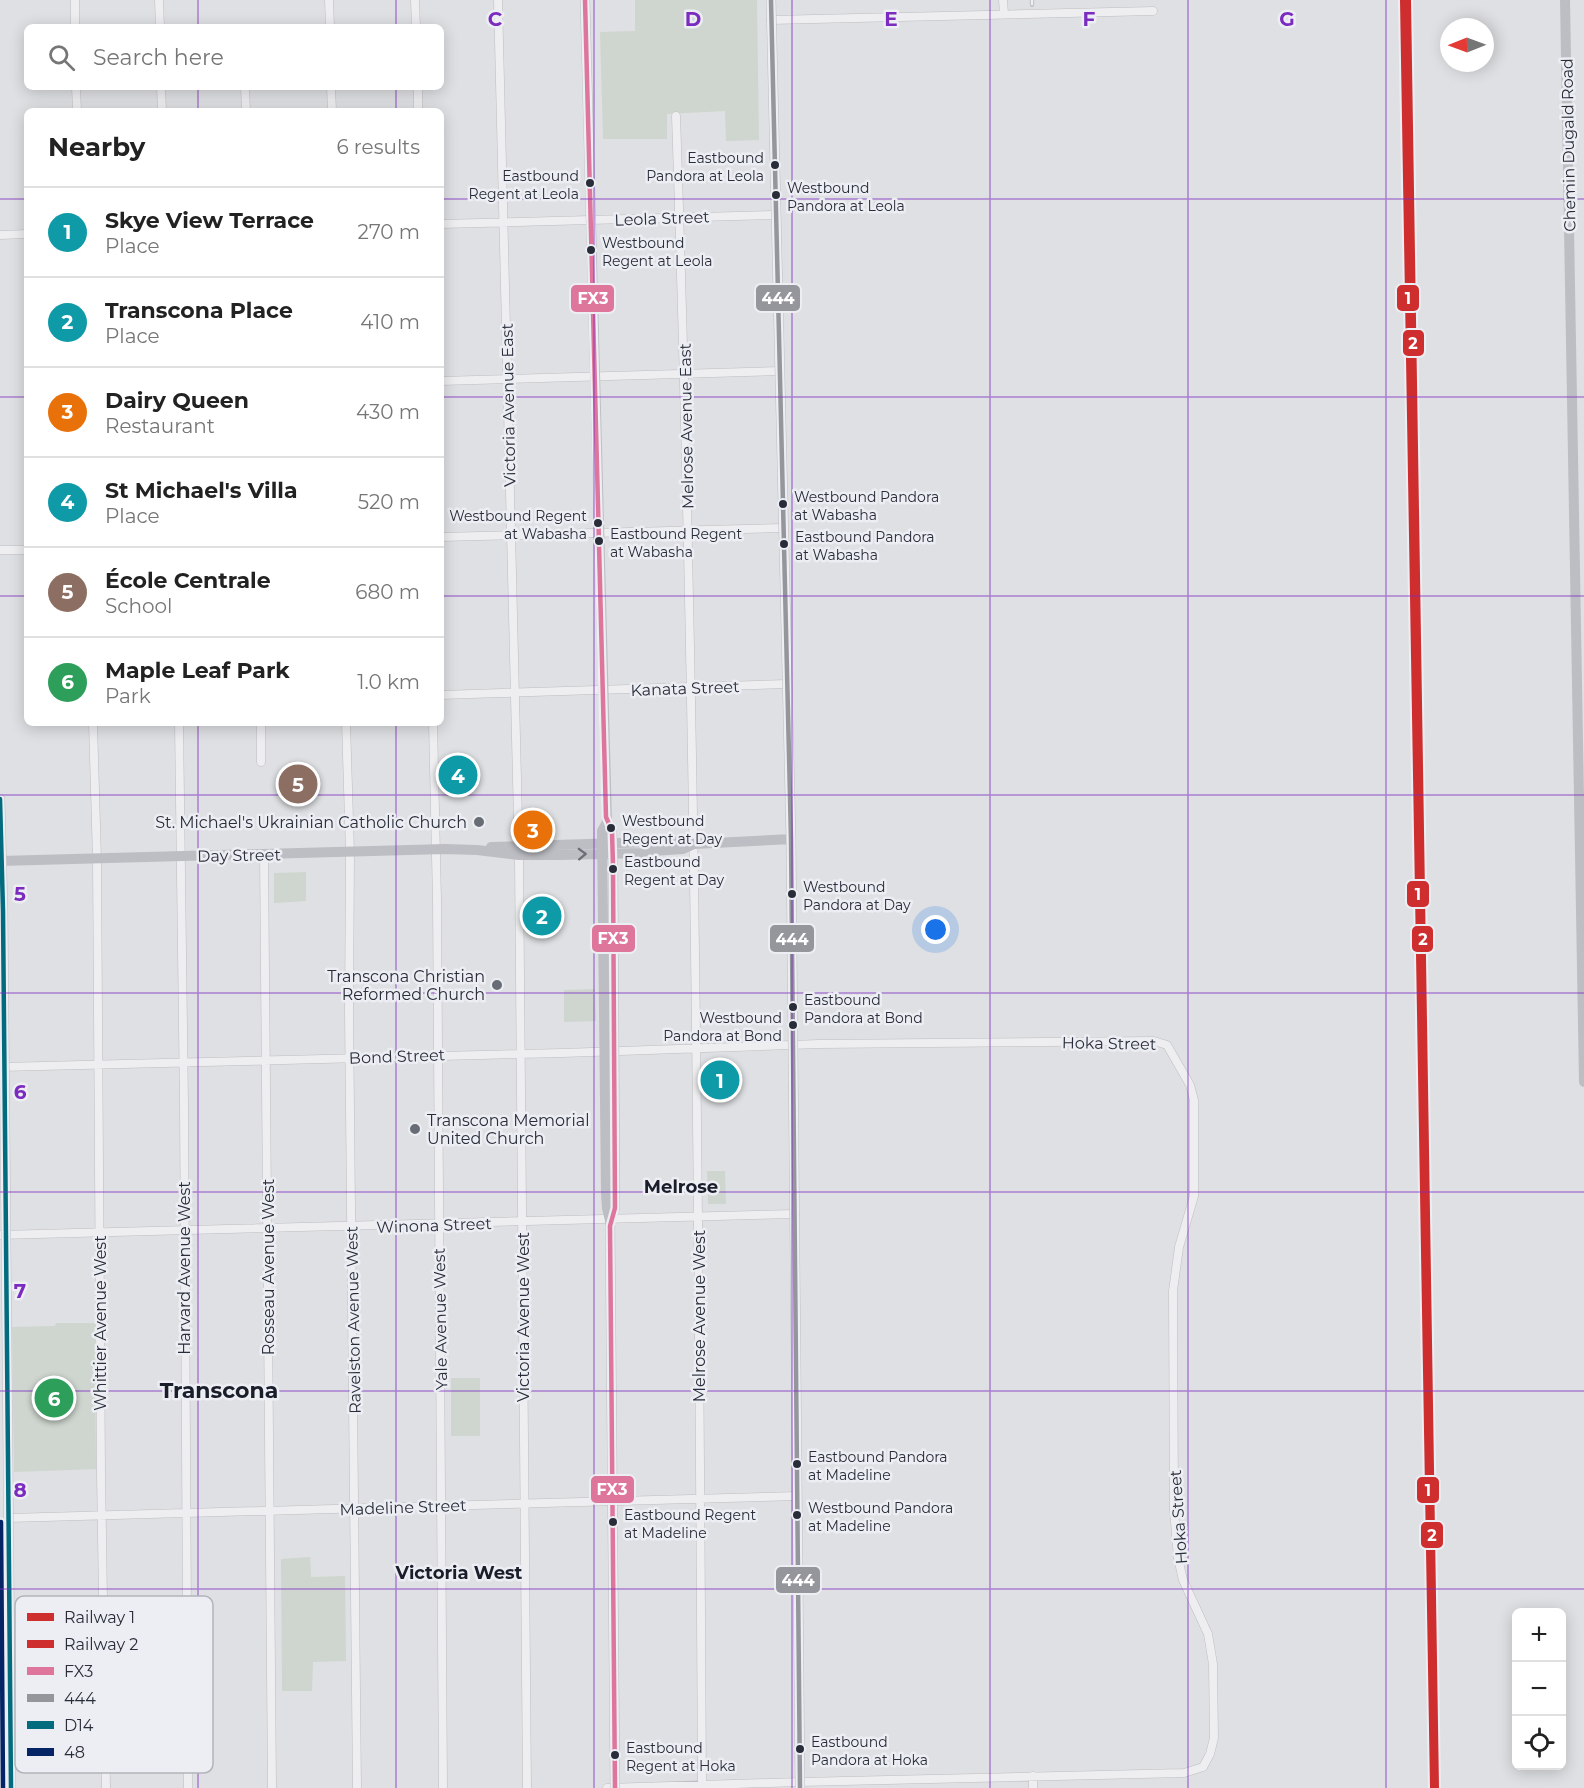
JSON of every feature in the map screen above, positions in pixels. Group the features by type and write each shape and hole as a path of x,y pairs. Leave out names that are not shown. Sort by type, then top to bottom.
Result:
{"street":[{"path":"75,0 75,24"},
{"path":"159,0 160,24"},
{"path":"329,0 330,24"},
{"path":"416,0 416,24"},
{"name":"Victoria Avenue East","path":"498,0 519,851"},
{"path":"585,0 607,822 603,831 608,849 610,1050 615,1192 615,1208 610,1220 615,1788"},
{"path":"771,0 791,839 800,1785"},
{"path":"1003,0 1004,14"},
{"name":"Chemin Dugald Road","path":"1565,0 1580,583 1584,1082"},
{"path":"771,20 1153,11"},
{"path":"76,90 77,108"},
{"path":"161,90 162,108"},
{"path":"245,90 246,108"},
{"path":"331,90 332,108"},
{"path":"418,90 418,108"},
{"name":"Melrose Avenue East","path":"676,117 685,374 694,844"},
{"name":"Leola Street","path":"444,224 776,215"},
{"path":"0,235 24,234"},
{"path":"444,381 779,371"},
{"path":"444,537 783,528"},
{"path":"0,550 24,550"},
{"name":"Kanata Street","path":"444,695 786,684"},
{"name":"Whittier Avenue West","path":"93,726 97,859 103,1596"},
{"name":"Harvard Avenue West","path":"178,726 187,1596"},
{"path":"261,726 261,762"},
{"name":"Ravelston Avenue West","path":"346,726 350,852 357,1788"},
{"name":"Yale Avenue West","path":"433,726 438,1055 443,1788"},
{"path":"0,799 6,1521 11,1788"},
{"name":"Day Street","path":"1,861 436,849 519,851 608,849 684,841 694,844 791,839"},
{"name":"Melrose Avenue West","path":"694,844 699,1217 702,1786"},
{"name":"Victoria Avenue West","path":"519,851 527,1788"},
{"name":"Rosseau Avenue West","path":"264,854 272,1788"},
{"name":"Hoka Street","path":"607,1788 800,1785 1184,1773 1203,1767 1210,1754 1214,1738 1213,1664 1208,1634 1183,1580 1178,1558 1174,1510 1173,1291 1179,1247 1194,1196 1194,1100 1190,1085 1167,1045 1154,1041 794,1045"},
{"name":"Bond Street","path":"2,1067 794,1045"},
{"name":"Winona Street","path":"3,1235 795,1214"},
{"name":"Madeline Street","path":"6,1521 186,1513 798,1496"},
{"name":"Whittier Avenue West","path":"106,1773 106,1788"},
{"name":"Harvard Avenue West","path":"188,1773 188,1788"},
{"path":"1033,1776 1034,1788"}],"shaded area":[{"path":"635,0 757,0 759,140 726,141 725,111 667,114 667,139 603,139 600,32 635,31"},
{"path":"306,872 306,901 274,903 274,873"},
{"path":"595,989 596,1021 564,1022 564,990"},
{"path":"707,1171 725,1171 726,1204 708,1204"},
{"path":"56,1323 95,1323 96,1469 14,1472 12,1327 55,1326"},
{"path":"451,1378 480,1378 480,1436 451,1436"},
{"path":"310,1557 311,1577 345,1576 346,1661 313,1662 312,1691 282,1691 281,1559"}],"railway":[{"path":"1032,0 1032,5"}],"rail line":[{"name":"1","path":"1403,0 1433,1788"},
{"name":"2","path":"1408,0 1436,1788"}],"transit line":[{"name":"FX3","path":"585,0 606,817 612,831 613,866 615,1208 610,1226 615,1788"},
{"name":"444","path":"771,0 791,839 800,1788"},
{"name":"D14","path":"0,799 11,1788"},
{"name":"48","path":"1,1522 3,1788"}],"place":[{"name":"Eastbound Pandora at Leola","path":"775,165"},
{"name":"Eastbound Regent at Leola","path":"590,183"},
{"name":"Westbound Pandora at Leola","path":"776,195"},
{"name":"Westbound Regent at Leola","path":"591,250"},
{"name":"Westbound Pandora at Wabasha","path":"783,504"},
{"name":"Westbound Regent at Wabasha","path":"598,523"},
{"name":"Eastbound Regent at Wabasha","path":"599,541"},
{"name":"Eastbound Pandora at Wabasha","path":"784,544"},
{"name":"St Michael's Villa","path":"458,775"},
{"name":"École Centrale","path":"298,784"},
{"name":"St. Michael's Ukrainian Catholic Church","path":"479,822"},
{"name":"Westbound Regent at Day","path":"611,828"},
{"name":"Dairy Queen","path":"533,830"},
{"name":"Eastbound Regent at Day","path":"613,869"},
{"name":"Westbound Pandora at Day","path":"792,894"},
{"name":"Transcona Place","path":"542,916"},
{"name":"Transcona Christian Reformed Church","path":"497,985"},
{"name":"Eastbound Pandora at Bond","path":"793,1007"},
{"name":"Westbound Pandora at Bond","path":"793,1025"},
{"name":"Skye View Terrace","path":"720,1080"},
{"name":"Transcona Memorial United Church","path":"415,1129"},
{"name":"Maple Leaf Park","path":"54,1398"},
{"name":"Eastbound Pandora at Madeline","path":"797,1464"},
{"name":"Westbound Pandora at Madeline","path":"797,1515"},
{"name":"Eastbound Regent at Madeline","path":"613,1522"},
{"name":"Eastbound Pandora at Hoka","path":"800,1749"},
{"name":"Eastbound Regent at Hoka","path":"615,1755"}],"district":[{"name":"Melrose","path":"681,1187"},
{"name":"Transcona","path":"219,1390"},
{"name":"Victoria West","path":"459,1573"}]}
